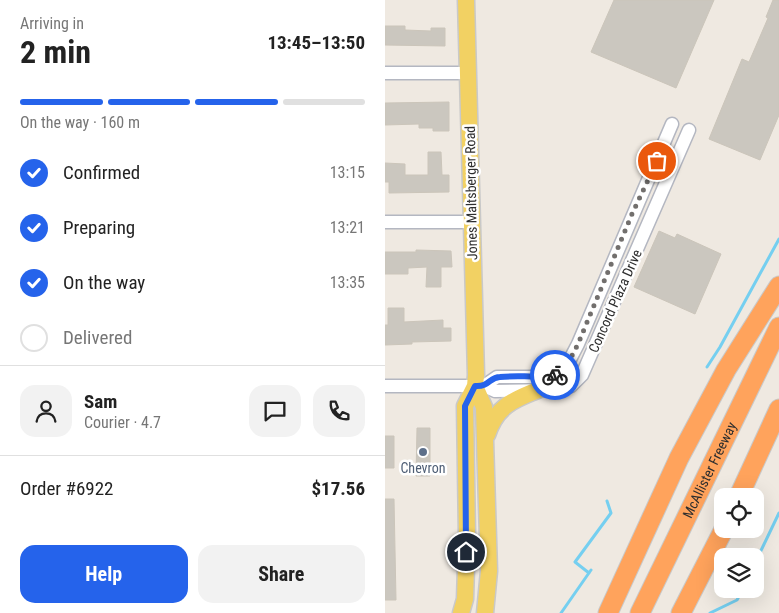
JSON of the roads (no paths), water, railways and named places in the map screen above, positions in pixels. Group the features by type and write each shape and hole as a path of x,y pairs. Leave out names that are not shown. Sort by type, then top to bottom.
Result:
{"highway":[{"path":"608,613 679,458 727,370 779,286"},
{"name":"McAllister Freeway","path":"640,613 779,327"},
{"path":"743,488 779,409"},
{"path":"681,613 719,538"},
{"path":"694,613 720,538"}],"main road":[{"name":"Jones Maltsberger Road","path":"466,0 479,386 484,407 489,571 485,613"},
{"name":"Jones Maltsberger Road","path":"461,613 465,599 467,536 465,406 479,386"},
{"path":"485,442 491,424 501,409 517,398 538,390"}],"street":[{"path":"385,73 467,73"},
{"name":"Concord Plaza Drive","path":"479,386 497,377 539,377 557,374 566,367 578,344 672,124"},
{"name":"Concord Plaza Drive","path":"479,386 495,391 555,390 571,386 582,375 689,130"},
{"path":"385,222 472,222"},
{"path":"385,386 479,386"}],"waterway":[{"path":"707,367 720,347 779,239"},
{"path":"589,573 575,562 611,513 607,501"},
{"path":"762,548 779,513"},
{"path":"561,613 591,570"},
{"path":"710,613 738,598"}],"place":[{"name":"Chevron","path":"423,452"}]}
